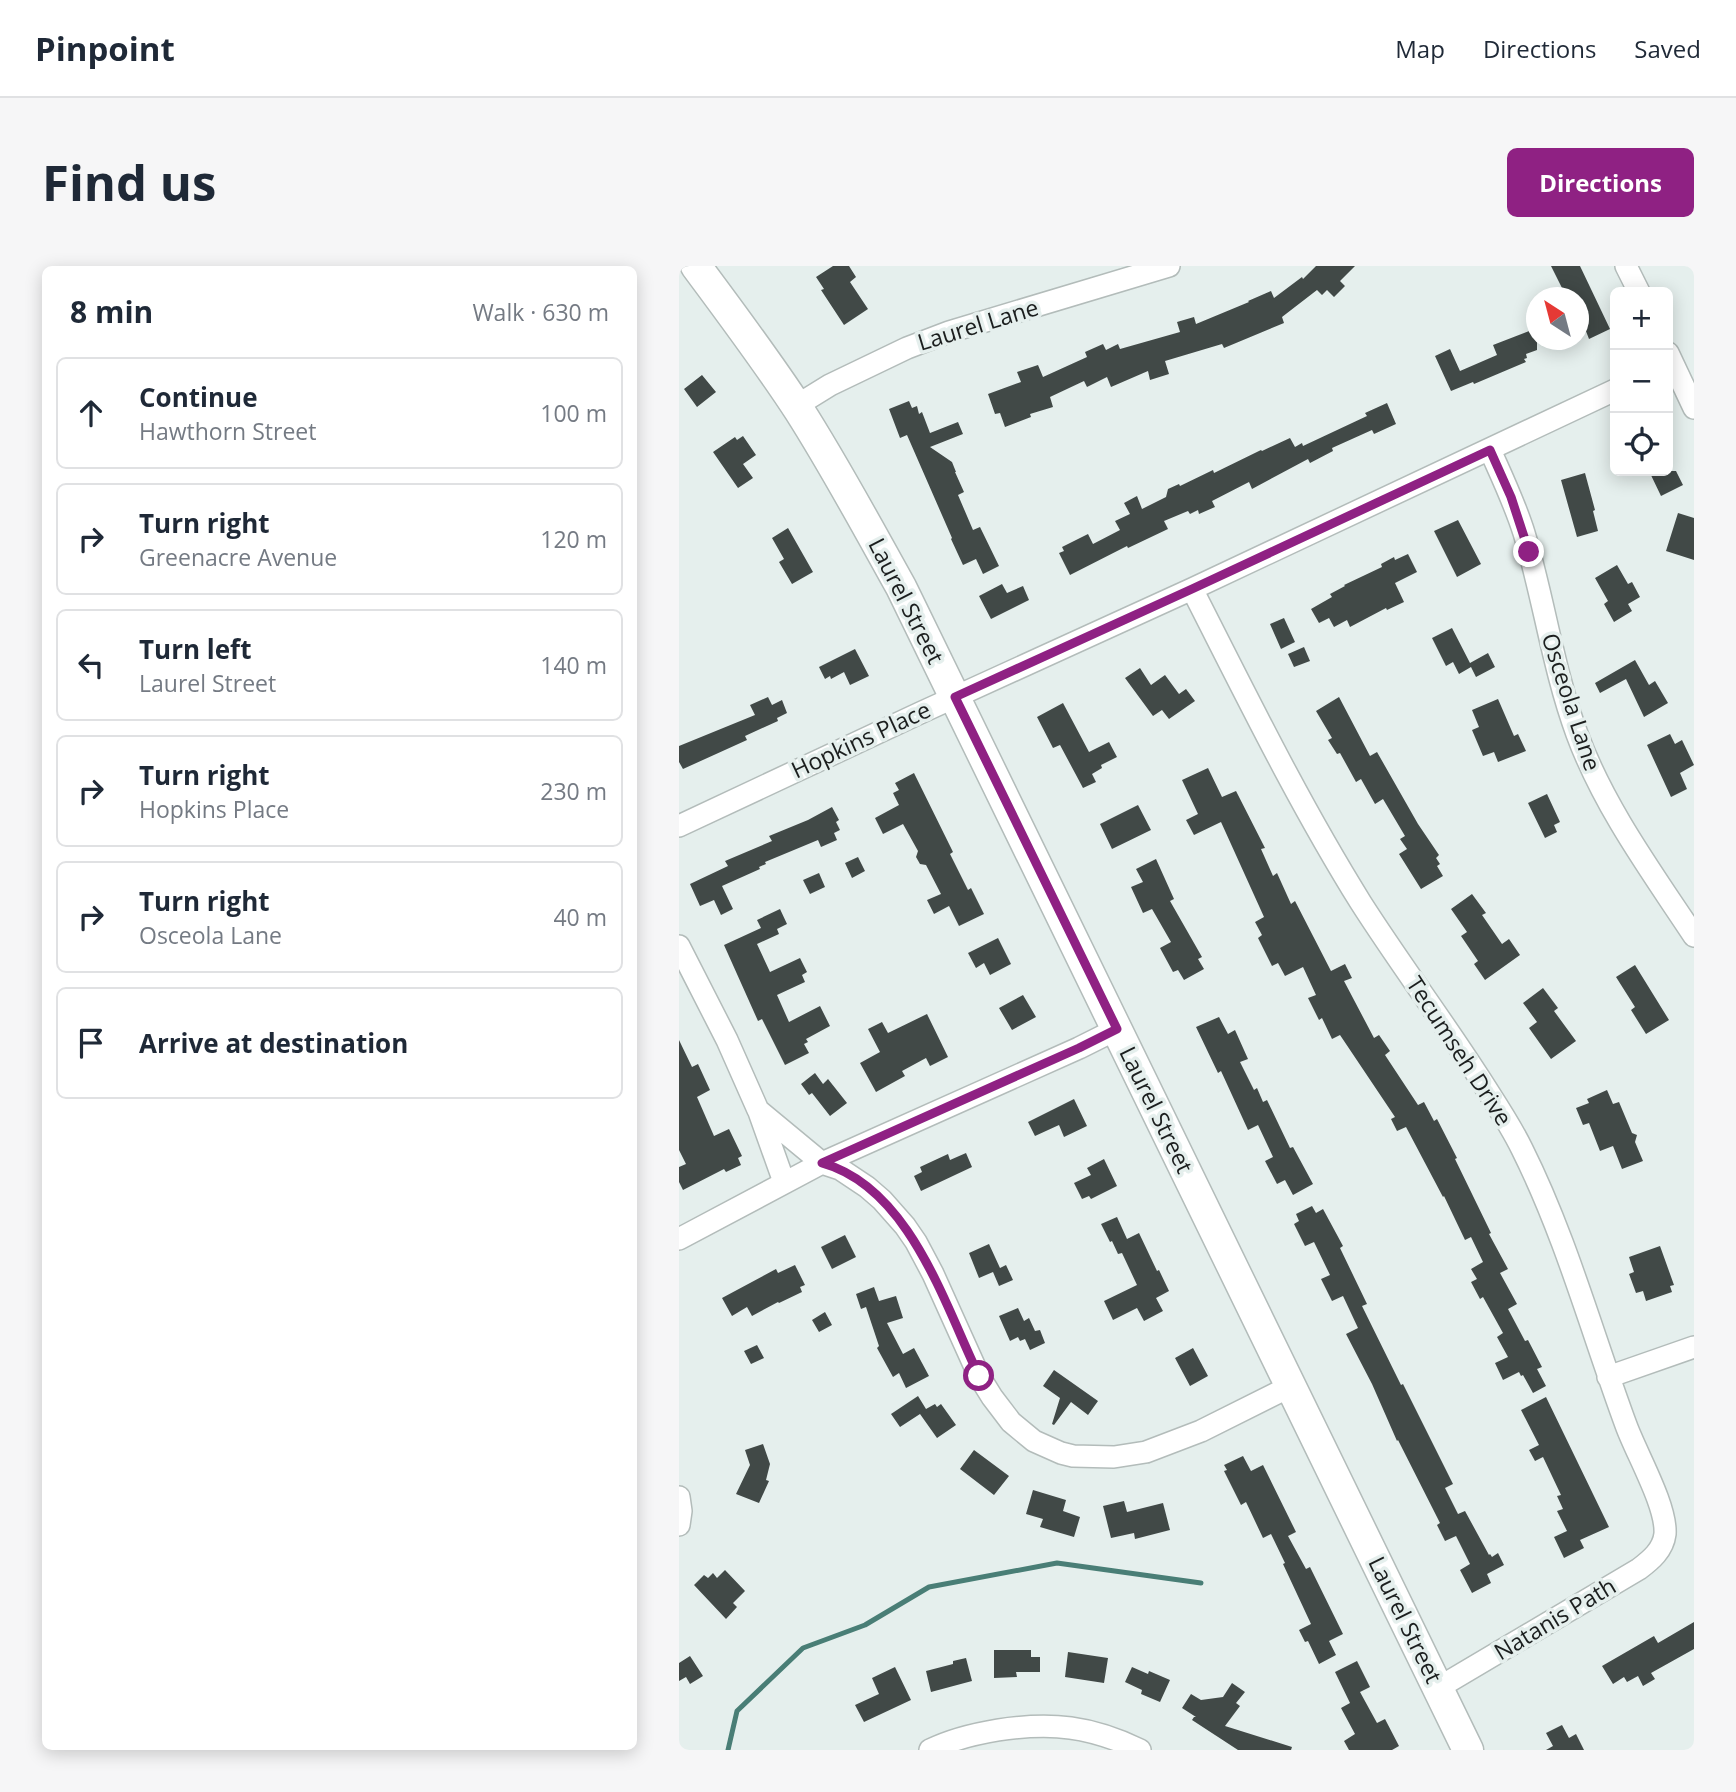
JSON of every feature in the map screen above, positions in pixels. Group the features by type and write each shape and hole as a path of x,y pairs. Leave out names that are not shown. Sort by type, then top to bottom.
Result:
{"street":[{"name":"Laurel Street","path":"696,266 796,407 901,587 1468,1750"},
{"name":"Laurel Lane","path":"796,407 830,384 907,348 949,332 1169,266"},
{"path":"1626,266 1636,287"},
{"path":"1673,368 1694,408"},
{"name":"Hopkins Place","path":"679,826 1610,392"},
{"name":"Osceola Lane","path":"1490,450 1524,533 1566,698 1590,764 1621,824 1694,936"},
{"name":"Tecumseh Drive","path":"1192,589 1324,840 1366,910 1469,1062 1522,1148 1559,1233 1627,1430 1652,1485 1664,1527 1664,1540"},
{"path":"679,946 727,1040 758,1110 785,1182"},
{"path":"679,1239 822,1163 1117,1029"},
{"path":"758,1110 822,1163 840,1169 867,1187 905,1226 933,1274 979,1376 992,1397 1011,1422 1047,1448 1073,1456 1098,1458 1146,1452 1201,1431 1290,1386"},
{"path":"1608,1377 1694,1347"},
{"path":"679,1497 679,1525"},
{"name":"Natanis Path","path":"1438,1688 1639,1569 1657,1553 1664,1540"},
{"path":"930,1750 977,1733 1030,1726 1075,1728 1109,1737 1140,1750"},
{"path":"974,1750 994,1735 1015,1728"}],"building":[{"path":"833,266 849,266 856,277 850,282 868,309 844,325 821,290 824,289 816,277"},
{"path":"1316,266 1355,266 1340,281 1345,286 1334,297 1327,290 1322,295 1317,290 1282,317 1284,323 1224,348 1222,344 1165,361 1169,374 1150,380 1148,371 1111,387 1107,377 1087,387 1084,381 1050,397 1053,407 1030,414 1031,417 1005,427 1000,413 995,414 988,394 1021,382 1017,372 1038,365 1043,377 1087,357 1085,352 1103,344 1106,350 1118,344 1120,349 1180,332 1177,322 1194,317 1196,324 1271,291 1274,298 1302,277 1303,279"},
{"path":"1551,266 1580,266 1610,329 1589,339 1589,287 1562,287"},
{"path":"1526,332 1526,350 1537,350 1526,354 1526,362 1451,391 1435,356 1450,349 1460,371 1497,355 1493,345"},
{"path":"702,375 716,392 697,407 684,389"},
{"path":"909,401 912,408 917,406 919,414 922,412 930,433 958,422 963,434 930,447 952,462 964,492 958,495 973,530 980,527 999,566 983,574 976,559 963,565 907,435 900,438 889,409"},
{"path":"1387,403 1396,424 1374,434 1372,430 1332,448 1333,451 1310,463 1308,459 1252,489 1249,482 1212,501 1215,507 1199,514 1198,510 1190,514 1188,511 1164,521 1168,529 1070,575 1059,553 1064,551 1062,547 1088,534 1093,544 1120,530 1115,521 1130,514 1124,503 1137,496 1142,509 1166,497 1168,489 1179,484 1180,486 1213,470 1214,473 1290,438 1295,447 1302,443 1303,446 1367,416 1365,413"},
{"path":"743,436 756,455 743,464 753,478 738,488 713,452 735,437 737,440"},
{"path":"1673,471 1676,471 1683,485 1661,496 1651,476 1673,476"},
{"path":"1585,473 1598,531 1577,537 1561,480"},
{"path":"1678,513 1694,518 1694,560 1666,551"},
{"path":"1458,520 1481,564 1457,577 1434,531"},
{"path":"788,528 813,572 792,584 779,562 784,559 772,538"},
{"path":"1408,554 1417,572 1395,583 1404,602 1387,610 1386,608 1350,627 1347,620 1334,627 1329,618 1319,623 1311,609 1332,597 1330,594 1382,567 1381,564 1394,557 1395,560"},
{"path":"1617,565 1628,584 1632,582 1640,597 1628,604 1632,611 1614,622 1604,604 1608,601 1595,578"},
{"path":"1002,584 1007,593 1023,586 1029,600 991,619 979,596"},
{"path":"1284,618 1295,642 1281,649 1270,624"},
{"path":"1452,628 1470,663 1488,653 1495,667 1476,677 1471,667 1459,674 1453,662 1446,666 1432,638"},
{"path":"1304,647 1310,661 1294,667 1288,654"},
{"path":"855,649 869,676 850,685 844,672 825,679 819,667"},
{"path":"1635,660 1649,685 1655,681 1668,703 1644,717 1626,679 1600,693 1595,683"},
{"path":"1140,668 1151,685 1165,675 1179,694 1186,689 1195,701 1169,719 1162,710 1153,716 1125,678"},
{"path":"768,697 772,705 782,700 787,713 777,718 778,721 745,736 747,740 683,769 679,762 679,746 755,715 750,705"},
{"path":"1339,697 1370,756 1377,752 1439,855 1436,858 1440,864 1437,866 1443,876 1421,889 1399,854 1407,849 1400,839 1405,836 1383,799 1375,804 1361,779 1356,782 1340,753 1337,754 1328,740 1332,738 1316,711"},
{"path":"1498,699 1514,736 1518,734 1526,751 1498,762 1494,752 1483,756 1472,730 1479,727 1472,710"},
{"path":"1063,703 1089,752 1109,742 1117,757 1101,765 1102,768 1092,774 1096,782 1083,788 1060,745 1053,748 1037,717"},
{"path":"1670,734 1675,744 1682,740 1694,765 1680,773 1687,789 1671,797 1647,745"},
{"path":"1208,768 1222,797 1236,791 1265,848 1261,849 1273,876 1277,873 1291,904 1295,901 1331,971 1345,964 1352,978 1344,981 1374,1038 1379,1035 1390,1051 1385,1055 1418,1105 1424,1102 1434,1121 1437,1119 1491,1233 1489,1234 1508,1269 1500,1273 1517,1304 1508,1309 1542,1367 1537,1369 1546,1386 1533,1393 1519,1372 1503,1380 1495,1363 1508,1357 1497,1337 1503,1333 1483,1297 1480,1299 1471,1282 1477,1279 1471,1269 1483,1262 1471,1237 1465,1240 1406,1127 1397,1131 1391,1119 1395,1117 1340,1035 1332,1039 1322,1018 1319,1020 1308,998 1316,995 1303,967 1285,976 1278,963 1272,966 1258,938 1262,935 1255,922 1264,917 1221,822 1194,835 1186,820 1198,814 1182,780"},
{"path":"914,773 953,852 950,854 984,914 959,926 949,906 934,914 927,900 941,894 926,865 920,864 916,857 918,851 903,824 883,834 875,818 899,805 893,793 899,790 895,783"},
{"path":"1547,794 1560,822 1554,825 1557,832 1545,838 1528,803"},
{"path":"1138,805 1151,830 1112,849 1100,824"},
{"path":"832,807 839,820 836,822 840,830 834,833 837,840 821,847 818,840 765,862 760,869 722,886 733,909 721,915 714,900 700,906 690,884 728,866 725,861 772,841 769,836"},
{"path":"858,857 865,871 852,878 845,863"},
{"path":"1156,859 1174,899 1170,901 1202,957 1198,959 1204,969 1184,980 1178,970 1173,972 1160,948 1171,942 1152,909 1143,913 1131,887 1143,882 1136,869"},
{"path":"819,873 825,887 810,894 803,880"},
{"path":"1472,894 1486,913 1482,915 1502,944 1509,939 1520,955 1485,980 1474,964 1478,961 1461,936 1467,932 1451,909"},
{"path":"780,909 787,924 777,929 779,934 757,944 770,972 800,958 807,972 802,975 805,982 777,995 789,1022 820,1006 830,1026 806,1039 808,1042 804,1044 809,1053 785,1065 762,1019 758,1021 724,945 761,928 757,920"},
{"path":"998,938 1011,964 990,975 984,963 976,968 968,953"},
{"path":"1635,965 1669,1020 1646,1034 1631,1010 1635,1007 1616,977"},
{"path":"1543,988 1558,1008 1554,1011 1576,1041 1551,1059 1529,1028 1537,1022 1523,1003"},
{"path":"1023,995 1036,1017 1012,1030 999,1008"},
{"path":"927,1014 948,1057 930,1066 926,1058 902,1071 905,1076 876,1092 860,1063 880,1052 868,1029 882,1022 888,1033"},
{"path":"1219,1017 1228,1034 1235,1030 1248,1059 1240,1062 1254,1090 1257,1088 1263,1102 1267,1100 1290,1148 1293,1147 1313,1184 1293,1195 1285,1180 1277,1184 1265,1161 1273,1157 1258,1125 1248,1130 1221,1071 1218,1073 1196,1027"},
{"path":"679,1040 692,1067 698,1064 710,1090 697,1097 714,1136 729,1129 742,1156 738,1158 741,1165 726,1172 724,1169 683,1190 679,1182 679,1167 686,1164 679,1150"},
{"path":"815,1073 823,1084 828,1079 847,1103 830,1116 812,1093 809,1095 801,1084"},
{"path":"1607,1090 1613,1104 1619,1102 1632,1133 1637,1135 1635,1142 1643,1161 1622,1169 1613,1146 1600,1151 1589,1123 1583,1125 1576,1108 1589,1103 1587,1099"},
{"path":"1074,1099 1087,1126 1064,1137 1059,1125 1035,1136 1028,1122"},
{"path":"966,1153 972,1167 921,1191 914,1176 922,1172 920,1167 948,1154 950,1160"},
{"path":"1104,1159 1117,1186 1091,1199 1089,1196 1082,1199 1074,1183 1091,1175 1087,1168"},
{"path":"1312,1206 1316,1213 1323,1209 1343,1246 1340,1248 1367,1304 1362,1306 1453,1484 1445,1488 1458,1514 1465,1511 1489,1555 1492,1557 1498,1553 1504,1565 1487,1574 1491,1583 1472,1593 1460,1570 1470,1564 1456,1536 1445,1541 1437,1525 1440,1523 1346,1334 1358,1328 1343,1296 1332,1301 1321,1279 1330,1275 1314,1242 1305,1246 1294,1224 1299,1221 1296,1214"},
{"path":"1117,1217 1127,1239 1139,1233 1169,1291 1156,1298 1163,1311 1144,1321 1137,1308 1113,1320 1104,1301 1137,1285 1122,1253 1118,1254 1101,1224"},
{"path":"845,1235 856,1257 832,1269 821,1247"},
{"path":"989,1244 1000,1268 1006,1265 1013,1280 999,1286 993,1272 979,1278 969,1253"},
{"path":"1660,1246 1674,1285 1670,1286 1672,1292 1646,1301 1643,1291 1636,1293 1629,1274 1634,1272 1629,1257"},
{"path":"795,1265 805,1285 800,1287 802,1292 752,1316 747,1307 732,1316 722,1298 776,1269 778,1273"},
{"path":"874,1287 879,1301 896,1296 903,1318 887,1323 903,1354 914,1348 929,1376 906,1388 899,1373 893,1377 877,1348 879,1346 866,1307 861,1309 856,1294"},
{"path":"1018,1308 1024,1321 1029,1318 1035,1331 1040,1330 1045,1343 1030,1350 1025,1339 1020,1341 1018,1337 1010,1341 999,1316"},
{"path":"825,1312 832,1325 819,1332 812,1320"},
{"path":"757,1345 764,1358 751,1364 744,1351"},
{"path":"1193,1348 1208,1376 1190,1386 1175,1358"},
{"path":"1054,1370 1098,1401 1088,1415 1071,1402 1054,1425 1052,1424 1060,1398 1043,1386"},
{"path":"918,1396 926,1409 941,1404 956,1425 937,1438 920,1414 900,1427 891,1414"},
{"path":"1546,1397 1609,1527 1580,1540 1584,1548 1564,1558 1554,1537 1567,1531 1557,1511 1563,1509 1557,1496 1561,1495 1543,1457 1535,1461 1529,1450 1539,1445 1521,1410"},
{"path":"763,1444 770,1464 766,1480 769,1481 759,1503 736,1494 750,1465 745,1450"},
{"path":"974,1450 1009,1476 994,1495 960,1469"},
{"path":"1243,1456 1251,1471 1263,1465 1296,1532 1288,1536 1306,1569 1310,1567 1343,1634 1329,1641 1336,1655 1319,1664 1308,1641 1305,1642 1299,1630 1311,1624 1271,1534 1263,1538 1246,1502 1241,1505 1224,1471 1227,1470 1224,1465"},
{"path":"1033,1490 1066,1500 1063,1511 1080,1517 1074,1537 1040,1527 1043,1519 1026,1514"},
{"path":"1124,1501 1127,1512 1163,1503 1170,1530 1135,1539 1134,1533 1111,1538 1103,1506"},
{"path":"725,1570 745,1591 733,1603 737,1607 726,1619 694,1585 704,1575 708,1578 713,1573 717,1578"},
{"path":"1694,1622 1694,1649 1651,1673 1655,1679 1643,1686 1638,1676 1627,1682 1624,1677 1613,1684 1602,1666 1654,1636 1658,1643"},
{"path":"994,1650 1031,1650 1031,1657 1040,1657 1040,1672 1016,1672 1017,1677 994,1678"},
{"path":"1068,1652 1108,1658 1104,1683 1065,1677"},
{"path":"690,1656 703,1676 690,1684 686,1677 679,1681 679,1663"},
{"path":"966,1658 972,1681 931,1692 926,1671"},
{"path":"1357,1661 1370,1687 1360,1692 1377,1723 1385,1719 1399,1746 1392,1750 1349,1750 1344,1741 1355,1734 1341,1708 1350,1703 1335,1672"},
{"path":"895,1667 911,1700 864,1722 855,1705 879,1694 872,1678"},
{"path":"1132,1667 1170,1680 1160,1702 1141,1694 1142,1690 1125,1682"},
{"path":"1232,1683 1245,1692 1236,1703 1240,1706 1225,1726 1292,1747 1291,1750 1238,1750 1192,1720 1196,1717 1182,1708 1191,1694 1201,1700 1223,1697"},
{"path":"1562,1725 1569,1738 1576,1734 1584,1750 1546,1750 1553,1746 1546,1733"}],"waterway":[{"path":"728,1750 737,1711 803,1648 865,1625 929,1587 1057,1563 1201,1583"}],"route":[{"path":"979,1376 933,1274 905,1226 867,1187 847,1172 822,1163 1117,1029 955,697 1490,450 1511,497 1529,552"}]}
